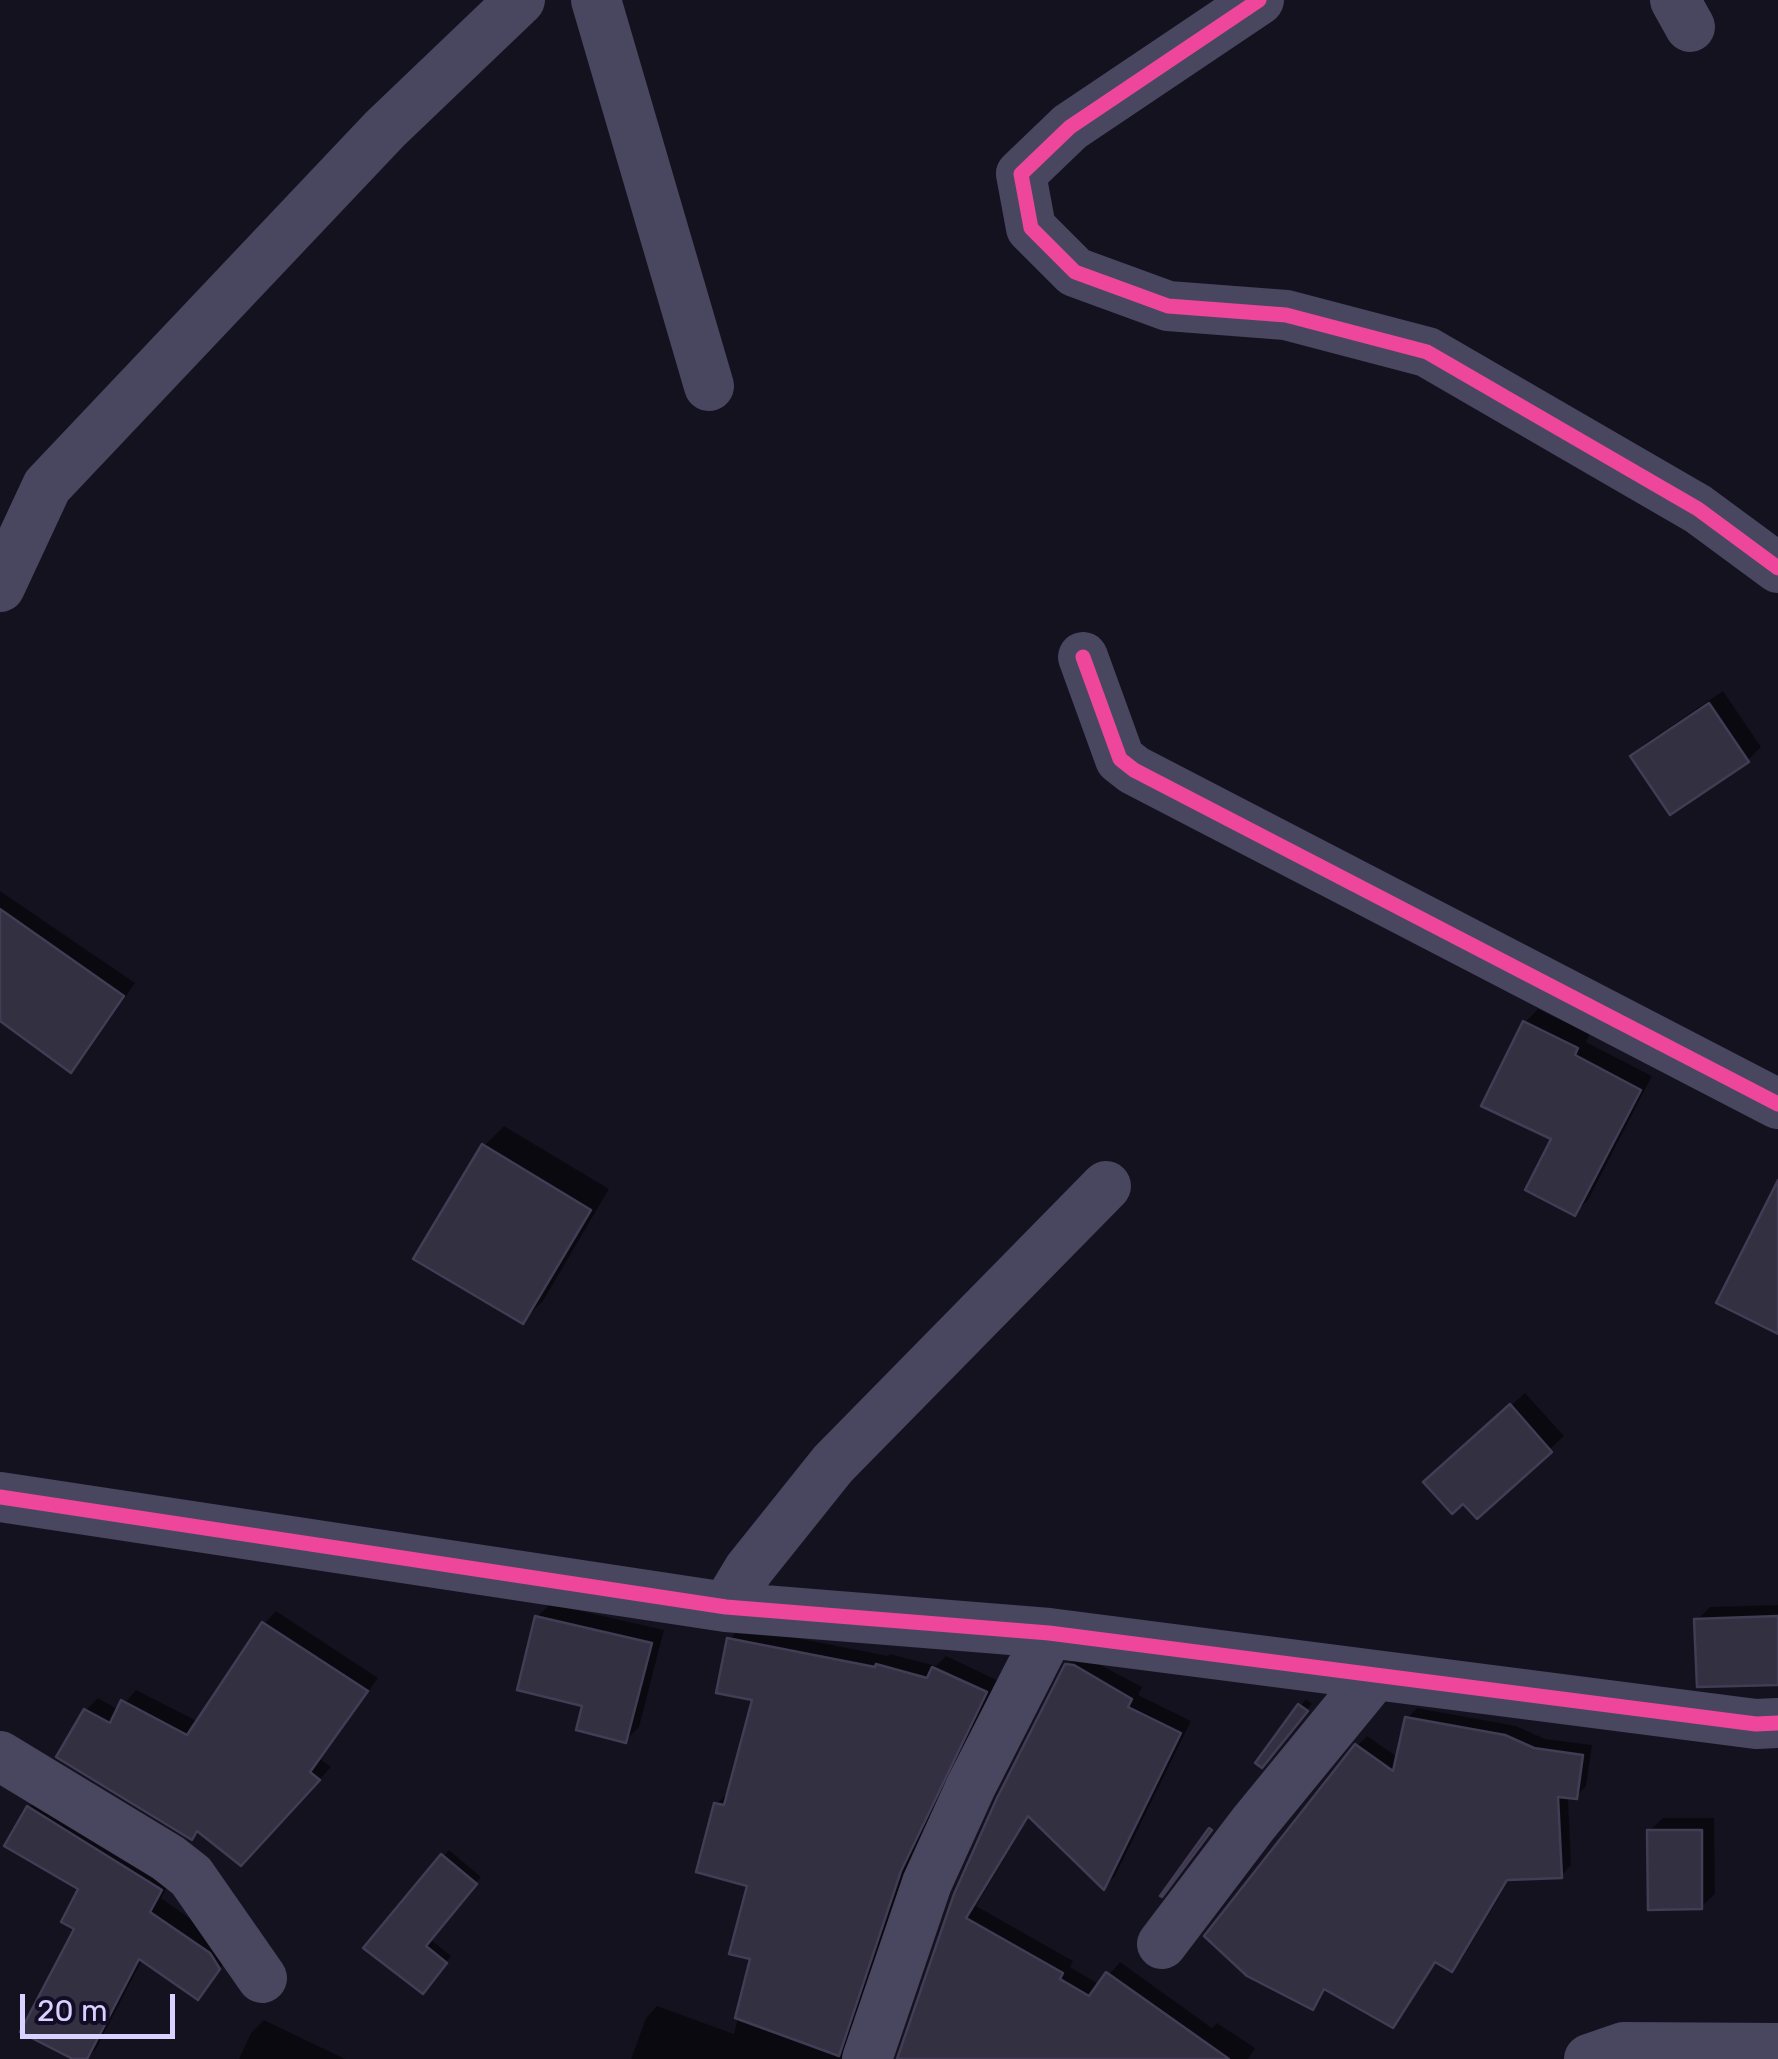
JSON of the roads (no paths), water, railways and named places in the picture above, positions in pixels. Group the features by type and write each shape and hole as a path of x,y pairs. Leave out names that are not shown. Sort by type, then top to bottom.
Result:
{"street":[{"path":"0,587 46,486 385,129 520,0"},
{"path":"596,0 709,386"},
{"path":"1259,0 1070,127 1021,174 1031,228 1074,272 1168,306 1286,314 1427,352 1698,509 1778,568"},
{"path":"1082,658 1120,759 1134,770 1778,1104"},
{"path":"726,1607 749,1569 833,1464 1106,1186"},
{"path":"0,1497 726,1607 1048,1633 1736,1721 1778,1723"},
{"path":"868,2059 928,1883 971,1786 1048,1633"},
{"path":"1162,1944 1253,1824 1375,1675"},
{"path":"0,1756 192,1876 262,1978"},
{"path":"1589,2059 1624,2048 1778,2048"}]}
